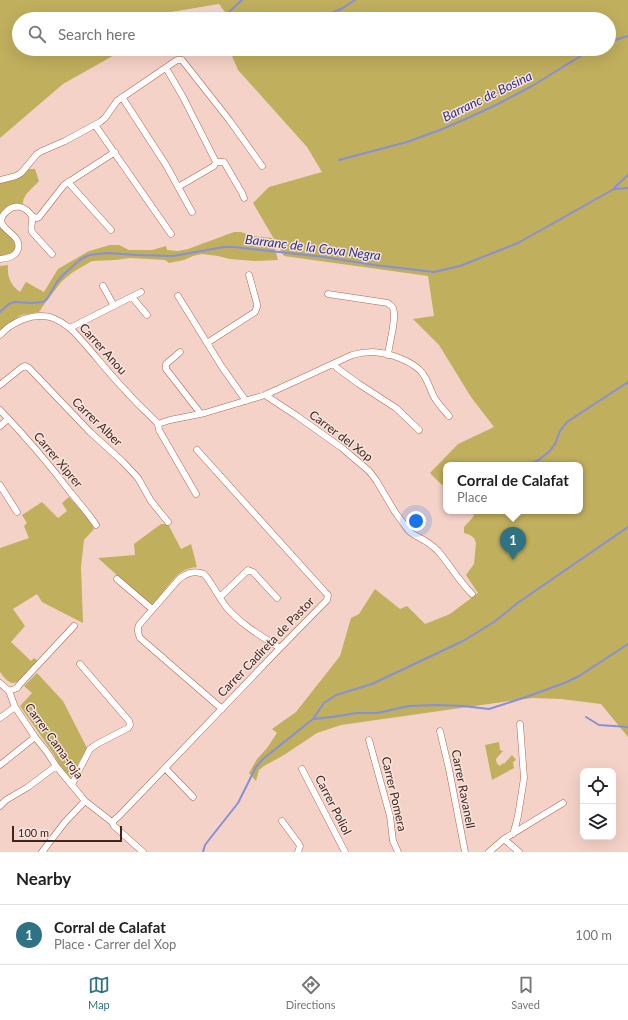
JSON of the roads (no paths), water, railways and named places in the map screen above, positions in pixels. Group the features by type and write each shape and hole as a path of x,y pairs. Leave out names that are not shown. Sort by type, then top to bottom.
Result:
{"street":[{"path":"0,180 18,175 37,154 95,125 102,120 114,104 122,97 177,60 182,60 230,121 262,166"},
{"path":"166,68 183,97 216,162"},
{"path":"122,97 166,165 192,212"},
{"path":"95,125 171,234"},
{"path":"32,216 37,218 39,217 62,187 115,152"},
{"path":"178,187 214,166 216,162"},
{"path":"216,162 224,162 244,198"},
{"path":"68,182 111,230"},
{"path":"0,259 12,257 18,247 15,236 1,222 4,214 17,206 28,210 32,216 32,232 52,254"},
{"path":"207,343 257,310 257,304 249,275"},
{"path":"103,286 114,306"},
{"path":"70,328 141,292"},
{"path":"328,294 390,305 393,310 394,317 388,354"},
{"path":"178,296 207,343 246,401"},
{"path":"132,297 147,315"},
{"name":"Carrer Anou","path":"0,336 18,321 36,317 49,317 70,328 126,391 158,424 196,494"},
{"path":"180,352 166,364 166,369 201,414"},
{"path":"158,424 201,414 265,396 352,356 373,352 388,354 409,363 420,371 435,398 449,416"},
{"path":"334,364 337,368 359,384 396,408 419,430"},
{"name":"Carrer Alber","path":"0,385 21,368 25,366 29,368 90,432 122,461 138,478 151,501 168,522"},
{"name":"Carrer del Xop","path":"265,396 342,448 369,471 409,532 426,541 437,550 472,594"},
{"name":"Carrer Xiprer","path":"0,410 43,457 96,525"},
{"path":"0,426 8,418"},
{"name":"Carrer Cadireta de Pastor","path":"112,822 328,600 328,596 196,450"},
{"path":"0,485 17,512"},
{"path":"220,597 248,570 253,572 276,598"},
{"path":"222,709 140,638 137,631 152,609 179,578 187,573 199,572 204,574 227,607 245,626 280,648"},
{"path":"117,578 152,609"},
{"path":"9,691 17,688 74,626"},
{"path":"72,785 90,750 97,744 128,728 130,725 129,721 80,664"},
{"name":"Carrer Cama-roja","path":"0,683 9,691 15,707 34,736 56,766 86,801"},
{"path":"0,718 15,707"},
{"path":"513,834 518,816 524,778 520,724"},
{"name":"Carrer Ravanell","path":"440,730 452,782 465,852"},
{"path":"0,765 34,736"},
{"name":"Carrer Pomera","path":"369,740 390,816 393,841 398,852"},
{"path":"0,806 6,800 28,787 56,766"},
{"path":"165,768 193,797"},
{"name":"Carrer Poliol","path":"302,769 345,852"},
{"path":"42,852 65,822 86,801 112,822 114,826 143,852"},
{"path":"490,852 504,839 563,803"},
{"path":"282,821 299,844 300,846 298,852"},
{"path":"504,839 519,852"}],"waterway":[{"path":"229,12 242,0"},
{"path":"334,12 355,0"},
{"name":"Barranc de Bosina","path":"616,40 628,36"},
{"name":"Barranc de Bosina","path":"339,160 407,142 468,118 532,86 581,56"},
{"path":"614,188 628,175"},
{"name":"Barranc de la Cova Negra","path":"0,312 9,304 14,302 43,302 47,299 57,282 64,274 81,259 89,255 107,253 173,256 224,247 234,247 324,257 434,272 460,266 518,243 614,189 628,188"},
{"path":"534,462 549,452 555,444 560,431 567,422 628,382"},
{"path":"203,852 205,845 238,803 256,767 263,759 313,719 324,703 336,695 372,684 463,641 494,622 519,602 628,527"},
{"path":"314,719 357,713 377,713 409,706 437,705 489,709 567,682 579,676 628,644"},
{"path":"586,717 599,725 628,727"}],"place":[{"name":"Corral de Calafat","path":"513,560"}]}
